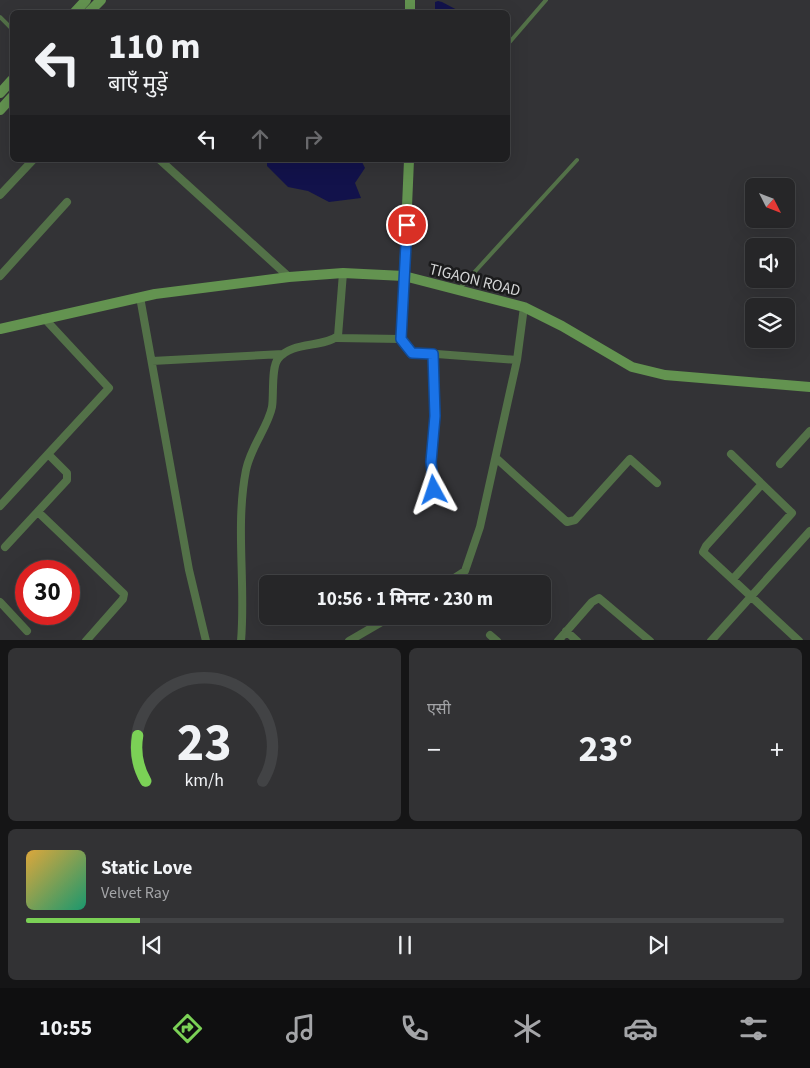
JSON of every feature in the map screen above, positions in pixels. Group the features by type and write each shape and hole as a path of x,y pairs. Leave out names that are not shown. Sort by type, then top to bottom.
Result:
{"street":[{"path":"77,10 86,0"},
{"path":"91,10 101,0"},
{"path":"0,93 10,82"},
{"path":"0,110 10,99"},
{"path":"0,195 31,162"},
{"path":"162,162 289,277"},
{"path":"410,162 401,339 412,353 517,360"},
{"path":"0,276 67,202"},
{"path":"337,338 344,273"},
{"name":"TIGAON ROAD","path":"0,328 140,297 289,277 344,273 404,276 524,307 562,326 632,368 665,375 810,387"},
{"path":"140,297 189,570 206,640"},
{"path":"457,575 466,568 480,527 517,360 524,307"},
{"path":"0,506 108,392 109,386 44,318"},
{"path":"152,361 283,354 300,347 337,338 401,339"},
{"path":"241,640 243,621 241,557 246,471 255,442 271,410 276,363 283,354"},
{"path":"433,354 435,416 431,462 434,490"},
{"path":"780,464 810,431"},
{"path":"5,547 68,478 67,472 48,454"},
{"path":"731,454 792,513 733,579"},
{"path":"496,458 567,522 575,520 630,459 657,483"},
{"path":"762,484 704,549 705,555 799,640"},
{"path":"38,512 124,594 123,599 86,640"},
{"path":"711,640 810,531"},
{"path":"558,640 592,602 599,598 650,640"},
{"path":"0,602 27,631"},
{"path":"349,640 376,625"},
{"path":"566,631 577,640"},
{"path":"717,634 724,640"}],"lane":[{"path":"510,42 546,0"},
{"path":"0,17 10,26"},
{"path":"458,290 577,160"}],"shaded area":[{"path":"435,2 442,2 457,10 435,10"},
{"path":"267,162 362,162 365,168 355,183 361,198 329,202 308,191 288,187 267,166"}],"route":[{"path":"407,225 401,339 412,353 433,354 435,416 431,462 434,490"}]}
